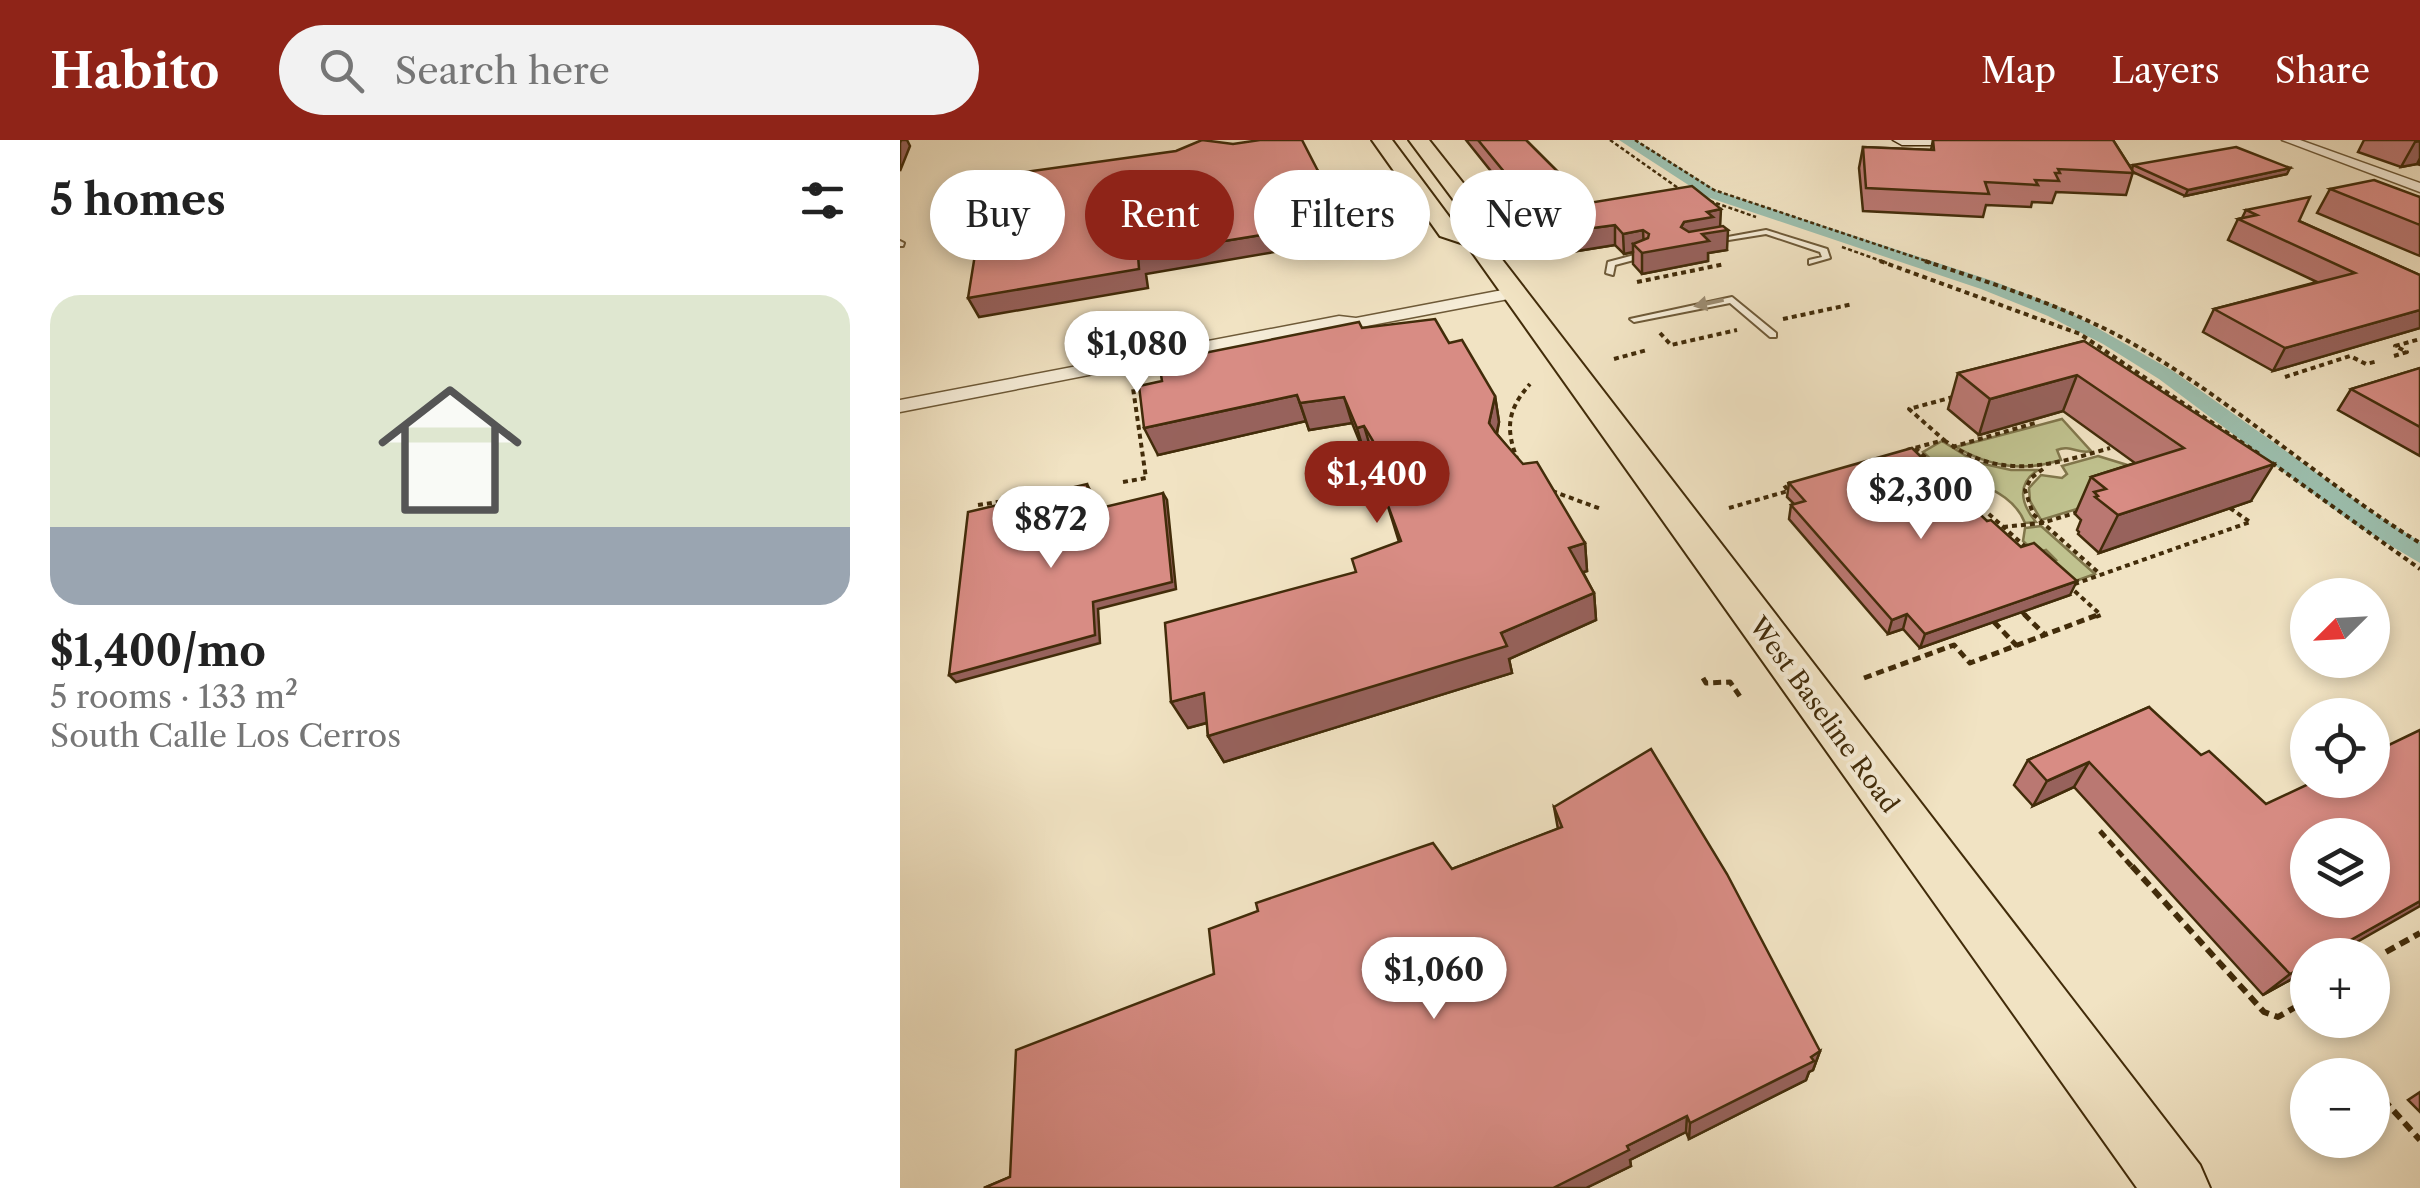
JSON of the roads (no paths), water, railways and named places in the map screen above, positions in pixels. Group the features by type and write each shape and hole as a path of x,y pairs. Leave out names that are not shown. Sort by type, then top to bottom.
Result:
{"main road":[{"name":"West Baseline Road","path":"1382,140 1450,232"},
{"name":"West Baseline Road","path":"1419,140 1450,180"},
{"name":"West Baseline Road","path":"1489,260 2178,1188"}],"street":[{"path":"1902,140 1998,140"},
{"path":"2288,140 2420,188"},
{"path":"900,409 965,406 1342,332 1356,324 1513,293"},
{"path":"900,409 1339,321 1356,324"},
{"path":"1104,378 1118,369 1183,351 1232,353"}],"lane":[{"path":"1705,242 1766,232 1824,251 1826,258 1812,262"},
{"path":"1610,273 1611,264 1619,259 1642,254"},
{"path":"1634,319 1732,300 1773,334"}],"waterway":[{"path":"1626,140 1712,194 1987,285 2055,312 2110,340 2166,375 2363,518 2420,554"}]}
